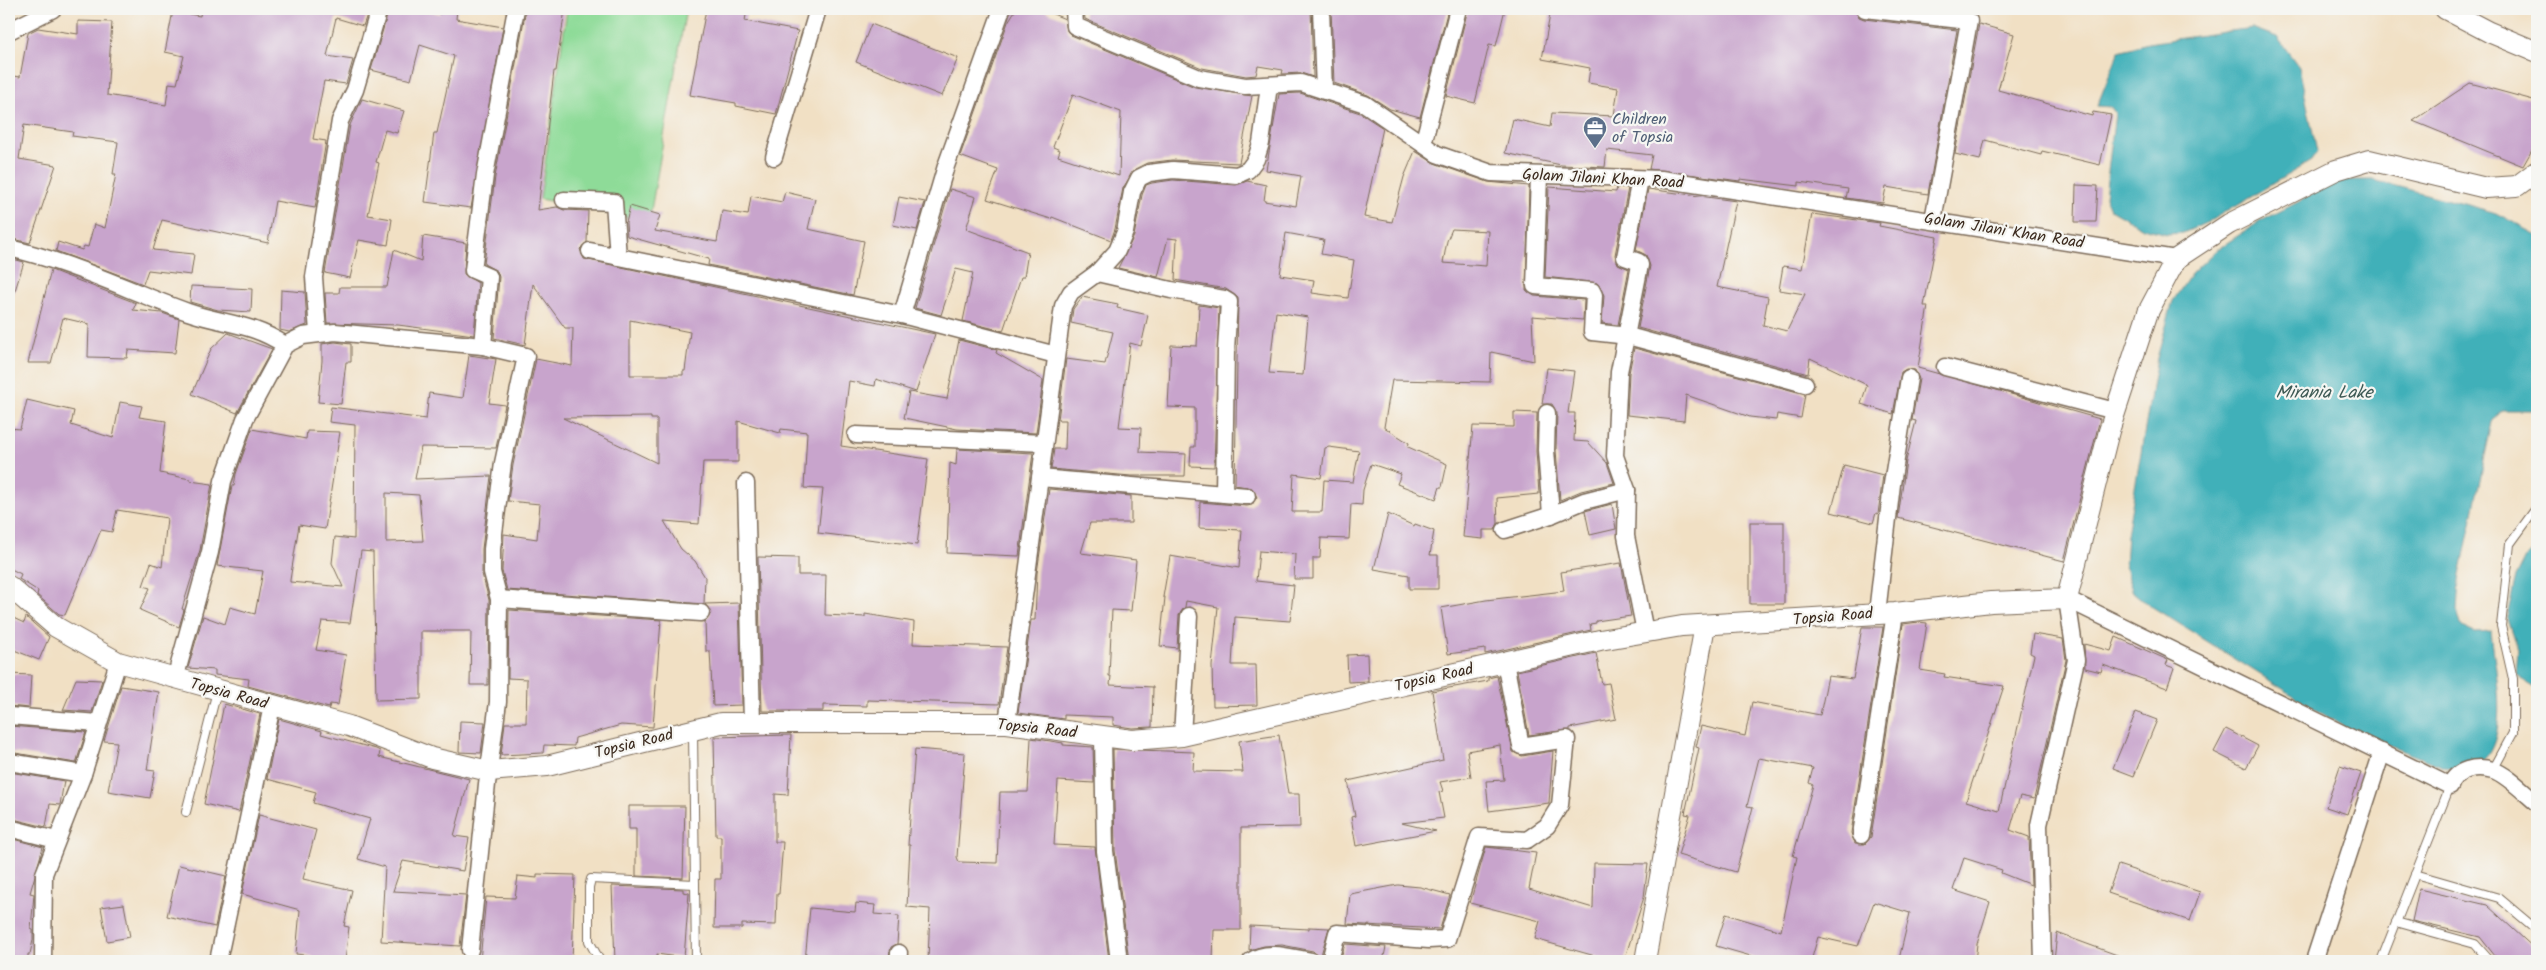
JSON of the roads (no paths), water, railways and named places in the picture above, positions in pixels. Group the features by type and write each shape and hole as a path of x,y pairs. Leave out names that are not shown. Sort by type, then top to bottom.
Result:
{"street":[{"path":"9,32 53,9"},
{"path":"318,333 314,277 340,121 355,90 379,9"},
{"path":"483,346 490,281 489,277 473,270 486,175 516,9"},
{"path":"774,157 818,9"},
{"path":"902,315 946,166 1002,9"},
{"name":"Golam Jilani Khan Road","path":"1074,9 1075,26 1199,78 1245,86 1301,83 1365,104 1437,154 1491,173 1660,179 2176,259"},
{"path":"1321,9 1324,91"},
{"path":"1423,144 1458,9"},
{"path":"1864,9 1971,15 1933,220"},
{"path":"2445,9 2489,32 2537,52"},
{"path":"1007,722 1063,306 1070,292 1097,273 1117,250 1125,232 1132,192 1139,178 1150,173 1173,170 1237,175 1248,170 1256,159 1261,144 1269,86"},
{"path":"2043,961 2039,824 2076,660 2067,599 2115,411 2148,312 2176,259 2229,224 2336,170 2369,160 2486,188 2517,186 2537,171"},
{"path":"1538,176 1535,286 1592,290 1594,295 1592,332 1628,336 1805,384"},
{"path":"1640,179 1624,257 1638,262 1640,265 1628,336 1619,372 1615,456 1627,490 1626,536 1645,632"},
{"path":"564,200 614,202 618,258"},
{"path":"9,248 62,263 190,312 259,330 284,345"},
{"path":"590,252 902,315 1056,355"},
{"path":"1097,273 1170,290 1220,298 1229,302 1226,359 1224,494"},
{"path":"175,679 210,552 223,481 245,419 284,345 303,336 335,332 483,346 526,356 503,463 492,549 492,572 499,599 498,702 470,950"},
{"path":"1945,367 2115,411"},
{"path":"1862,835 1886,613 1892,484 1909,378"},
{"path":"1547,413 1546,450 1551,515"},
{"path":"856,435 1044,443"},
{"path":"1040,478 1247,496"},
{"path":"746,483 752,723"},
{"path":"1505,530 1551,515 1584,500 1627,490"},
{"name":"Topsia Road","path":"9,586 56,627 118,662 217,691 350,726 432,758 489,771 547,766 721,724 1007,722 1132,740 1182,736 1645,632 1705,625 1886,613 1991,602 2067,599"},
{"path":"499,599 701,613"},
{"path":"2067,599 2450,786 2454,777 2467,768 2493,770 2537,803"},
{"path":"1182,736 1189,616"},
{"path":"1645,961 1705,625"},
{"path":"43,961 44,874 83,774 118,662"},
{"path":"1330,961 1337,934 1429,940 1447,939 1480,836 1526,840 1547,826 1560,805 1567,739 1521,746 1506,662"},
{"path":"218,961 272,706"},
{"path":"9,716 98,724"},
{"path":"1103,737 1105,851 1120,961"},
{"path":"2314,961 2382,752"},
{"path":"9,762 83,774"},
{"path":"9,828 56,840"},
{"path":"1251,961 1257,957 1274,955 1311,961"}],"lane":[{"path":"2493,770 2514,733 2514,679 2502,626 2510,544 2537,506"},
{"path":"186,812 217,691"},
{"path":"693,730 696,961"},
{"path":"2381,961 2450,786"},
{"path":"2415,874 2499,898 2537,930"},
{"path":"600,961 589,941 589,887 591,879 695,884"},
{"path":"2396,922 2475,944 2490,961"}],"water":[{"path":"2252,28 2277,37 2299,67 2317,152 2311,161 2208,222 2183,233 2167,234 2143,228 2110,209 2105,197 2115,113 2111,107 2097,106 2119,51 2148,43"},
{"name":"Mirania Lake","path":"2345,180 2373,180 2494,212 2537,235 2537,410 2502,410 2492,422 2459,580 2457,611 2461,626 2475,632 2491,631 2498,696 2498,720 2494,741 2486,758 2470,767 2447,768 2350,731 2146,603 2133,592 2127,576 2125,565 2127,535 2157,358 2173,301 2191,274 2216,250 2259,222 2304,199 2319,188"},
{"path":"2537,546 2537,689 2516,676 2518,650 2507,616 2516,577 2526,557"}],"place":[{"name":"Children of Topsia","path":"1595,149"}]}
